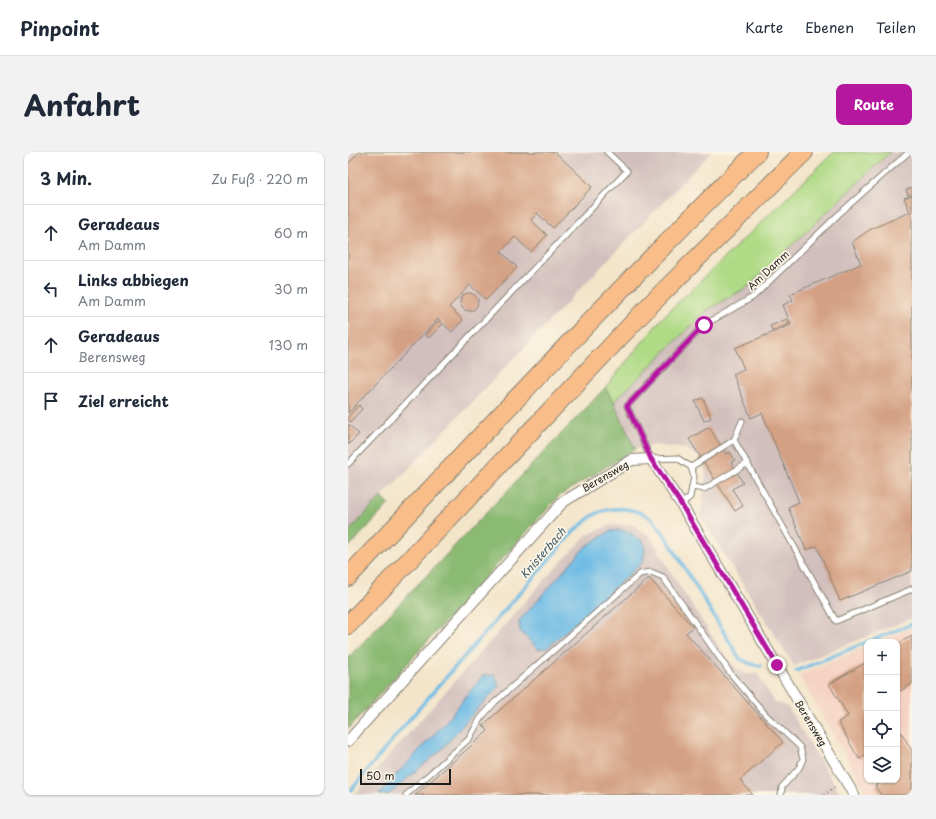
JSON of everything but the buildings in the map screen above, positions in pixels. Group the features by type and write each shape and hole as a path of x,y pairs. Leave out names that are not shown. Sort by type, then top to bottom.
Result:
{"highway":[{"path":"348,577 544,369 757,152"},
{"path":"348,625 650,304 804,152"}],"street":[{"name":"Berensweg","path":"348,741 563,502 632,460 651,459 681,504 854,795"}],"lane":[{"path":"348,464 627,171 608,152"},
{"name":"Am Damm","path":"651,459 627,406 704,325 753,297 840,213 909,152"},
{"path":"691,466 734,440 742,421"},
{"path":"734,440 836,621 912,588"},
{"path":"651,459 677,458 691,466 694,477 690,497 681,504"},
{"path":"692,487 704,489 748,463"},
{"path":"406,795 469,739 480,719 495,702 640,574 651,572 663,577 730,674 766,715 800,747 803,759 799,768 782,788 781,795"}],"path":[{"path":"824,795 844,779"}],"shaded area":[{"path":"348,152 712,152 348,532"},
{"path":"890,152 912,152 912,618 794,666 701,517 706,472 699,457 688,449 654,445 635,449 614,402 706,311 749,286"},
{"path":"631,524 650,536 675,579 726,658 737,669 746,674 758,674 774,702 787,706 841,795 354,795 548,576 587,535 607,526"},
{"path":"912,627 912,795 868,795 799,675 864,647 864,783 900,783 900,639 883,639"}],"green space":[{"path":"834,152 890,152 749,286 706,311 614,402 605,388 663,317"},
{"path":"605,388 614,402 635,449 559,496 348,729 348,658"},
{"path":"381,497 389,504 348,548 348,532"}],"water":[{"path":"621,530 630,533 643,541 645,549 643,562 547,648 538,649 520,631 519,621 585,547 610,531"},
{"path":"483,675 495,675 499,687 478,708 441,750 388,795 379,795 391,780 443,725"}],"waterway":[{"name":"Knisterbach","path":"348,794 408,721 572,533 588,519 601,512 616,509 632,510 639,512 653,520 666,537 740,659 751,664 761,666"},
{"name":"Knisterbach","path":"874,639 912,624"},
{"name":"Knisterbach","path":"796,671 864,643"}],"route":[{"path":"704,325 627,406 651,459 662,473 681,504 777,665"}]}
